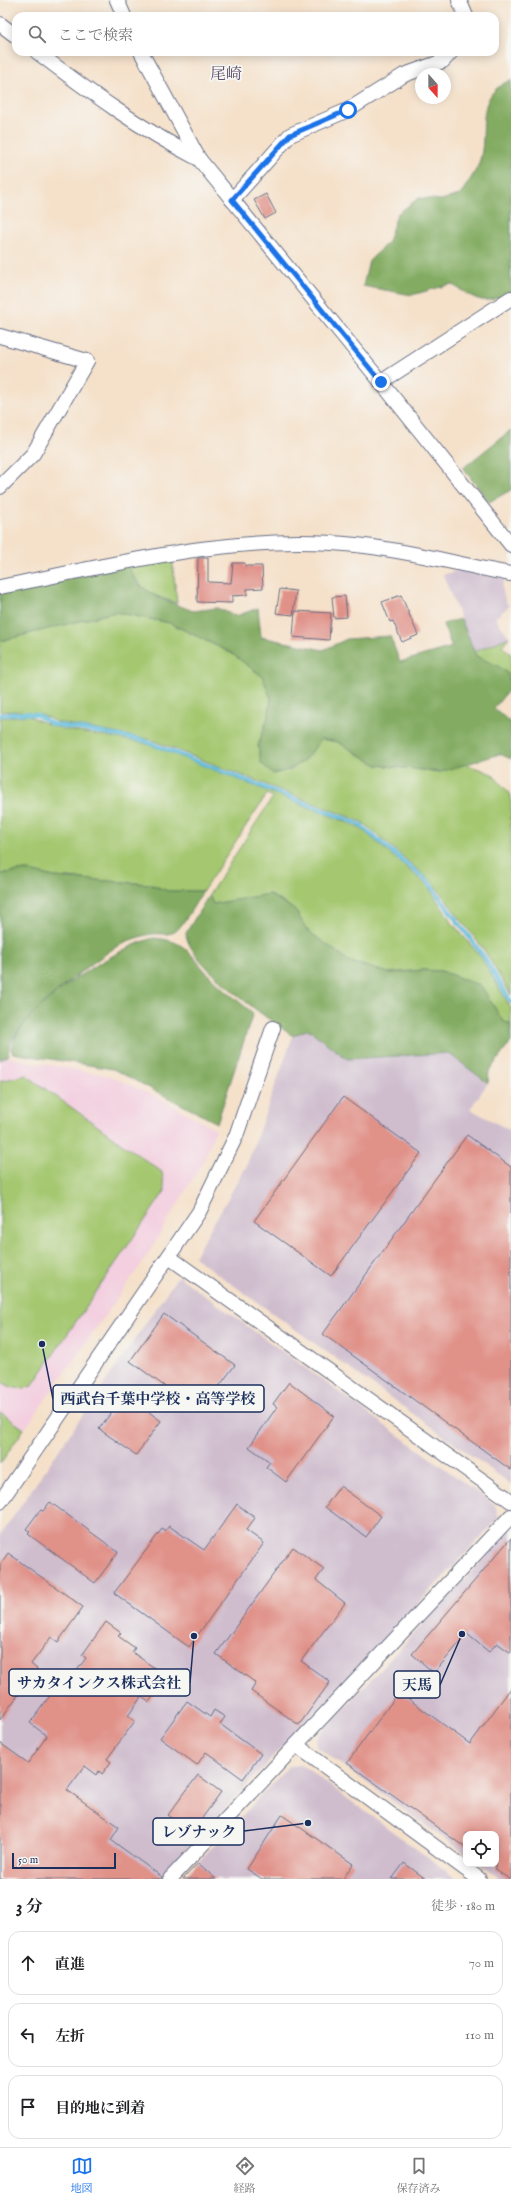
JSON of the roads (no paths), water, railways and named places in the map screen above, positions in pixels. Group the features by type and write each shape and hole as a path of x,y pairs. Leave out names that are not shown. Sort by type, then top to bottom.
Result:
{"street":[{"path":"117,0 122,12"},
{"path":"459,0 464,12"},
{"path":"0,24 12,33"},
{"path":"42,56 107,105 162,140 199,159"},
{"path":"143,56 199,159 381,382 511,545"},
{"path":"232,200 290,135 348,110 404,75 442,61 447,56"},
{"path":"381,382 511,298"},
{"path":"0,336 87,361 32,454 0,487"},
{"path":"0,587 186,550 253,543 298,542 356,545 404,552 511,574"},
{"path":"0,1502 199,1212 236,1136 273,1028"},
{"path":"169,1257 511,1501"},
{"path":"170,1879 511,1516"},
{"path":"296,1746 479,1879"}],"waterway":[{"path":"0,715 26,713 37,715 52,724 142,740 359,824 428,882 484,957 511,1002"}],"place":[{"name":"西武台千葉中学校・高等学校","path":"42,1344"},
{"name":"天馬","path":"462,1634"},
{"name":"サカタインクス株式会社","path":"194,1636"},
{"name":"レゾナック","path":"308,1823"}],"district":[{"name":"尾崎","path":"226,73"}]}
